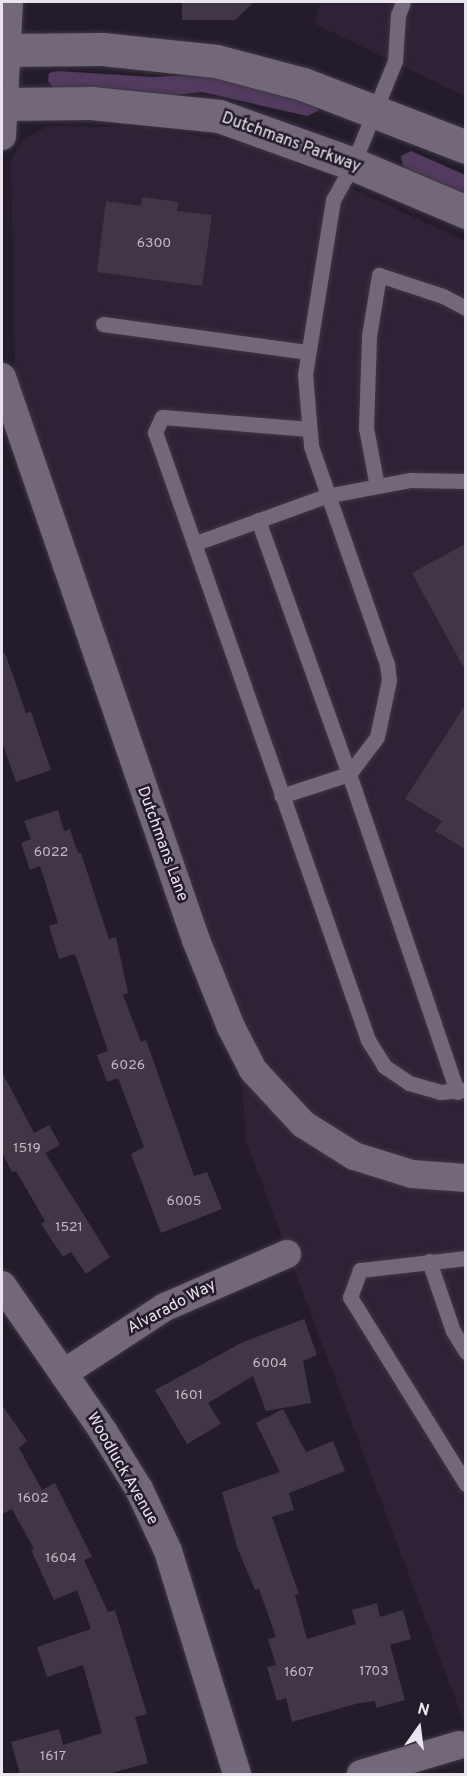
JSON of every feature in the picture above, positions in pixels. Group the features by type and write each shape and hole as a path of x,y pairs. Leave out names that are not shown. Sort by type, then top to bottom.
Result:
{"main road":[{"path":"4,50 102,49 216,61 303,84 465,147"},
{"name":"Dutchmans Parkway","path":"2,115 90,103 219,116 353,164 465,212"}],"street":[{"path":"2,115 4,50 9,2"},
{"name":"Dutchmans Lane","path":"2,377 196,940 231,1028 253,1070 303,1124 354,1156 412,1174 465,1178"},
{"name":"Alvarado Way","path":"64,1373 165,1307 287,1254"},
{"name":"Woodluck Avenue","path":"2,1285 64,1373 139,1490 168,1551 237,1774"},
{"path":"361,1774 459,1745"}],"lane":[{"path":"281,796 349,774 377,736 389,680 387,664 326,496 309,429 305,374 333,200 353,164 395,61 398,15 403,2"},
{"path":"377,486 366,428 369,336 379,275 443,296 465,308"},
{"path":"104,324 308,351"},
{"path":"258,520 461,1091 440,1092 409,1083 384,1066 368,1040 155,432 162,417 309,429"},
{"path":"195,543 326,496 410,480 465,481"},
{"path":"465,1258 429,1261 404,1268 360,1270 350,1297 465,1484"},
{"path":"429,1261 453,1331 465,1352"}],"shaded area":[{"path":"320,2 465,2 465,96 315,24"},
{"path":"57,71 152,77 211,74 318,104 318,111 307,116 202,92 166,96 54,89 48,81 49,73"},
{"path":"48,126 141,127 258,145 465,241 465,1725 246,1141 237,1007 32,445 15,379 11,161 23,139"},
{"path":"411,151 465,175 465,194 403,167 401,156"}],"building":[{"path":"182,2 254,2 235,20 182,20"},
{"path":"142,197 178,202 177,211 212,215 202,286 97,272 106,201 141,206"},
{"path":"465,544 465,670 412,573"},
{"path":"2,653 5,653 26,713 31,712 51,770 16,782 2,742"},
{"path":"465,705 465,849 435,831 442,821 405,799"},
{"path":"58,810 64,831 70,829 78,853 81,853 109,939 116,937 128,993 123,995 141,1042 146,1040 194,1176 207,1172 222,1209 161,1233 131,1154 144,1147 118,1078 107,1082 97,1055 108,1051 75,954 59,959 49,926 58,923 40,866 30,870 21,843 31,839 24,821"},
{"path":"2,1072 34,1133 49,1125 60,1145 45,1153 110,1257 86,1274 71,1252 63,1257 41,1224 45,1221 16,1171 12,1172 2,1153"},
{"path":"304,1319 317,1355 303,1361 311,1403 266,1411 253,1376 208,1403 221,1424 187,1444 155,1390 243,1342"},
{"path":"2,1405 27,1441 19,1448 42,1490 55,1483 92,1557 84,1560 108,1612 115,1610 147,1714 135,1717 148,1763 108,1774 20,1774 11,1742 59,1729 63,1745 102,1733 83,1665 47,1677 37,1647 91,1629 77,1590 54,1600 31,1550 34,1549 12,1509 2,1514"},
{"path":"283,1409 306,1452 333,1441 345,1471 289,1493 294,1510 272,1517 299,1594 295,1595 307,1639 356,1624 352,1610 377,1603 380,1617 403,1610 411,1639 390,1645 405,1700 376,1708 375,1701 359,1703 292,1722 286,1698 277,1701 267,1667 276,1665 268,1639 276,1637 259,1589 255,1590 237,1547 222,1492 280,1472 256,1423"}]}
